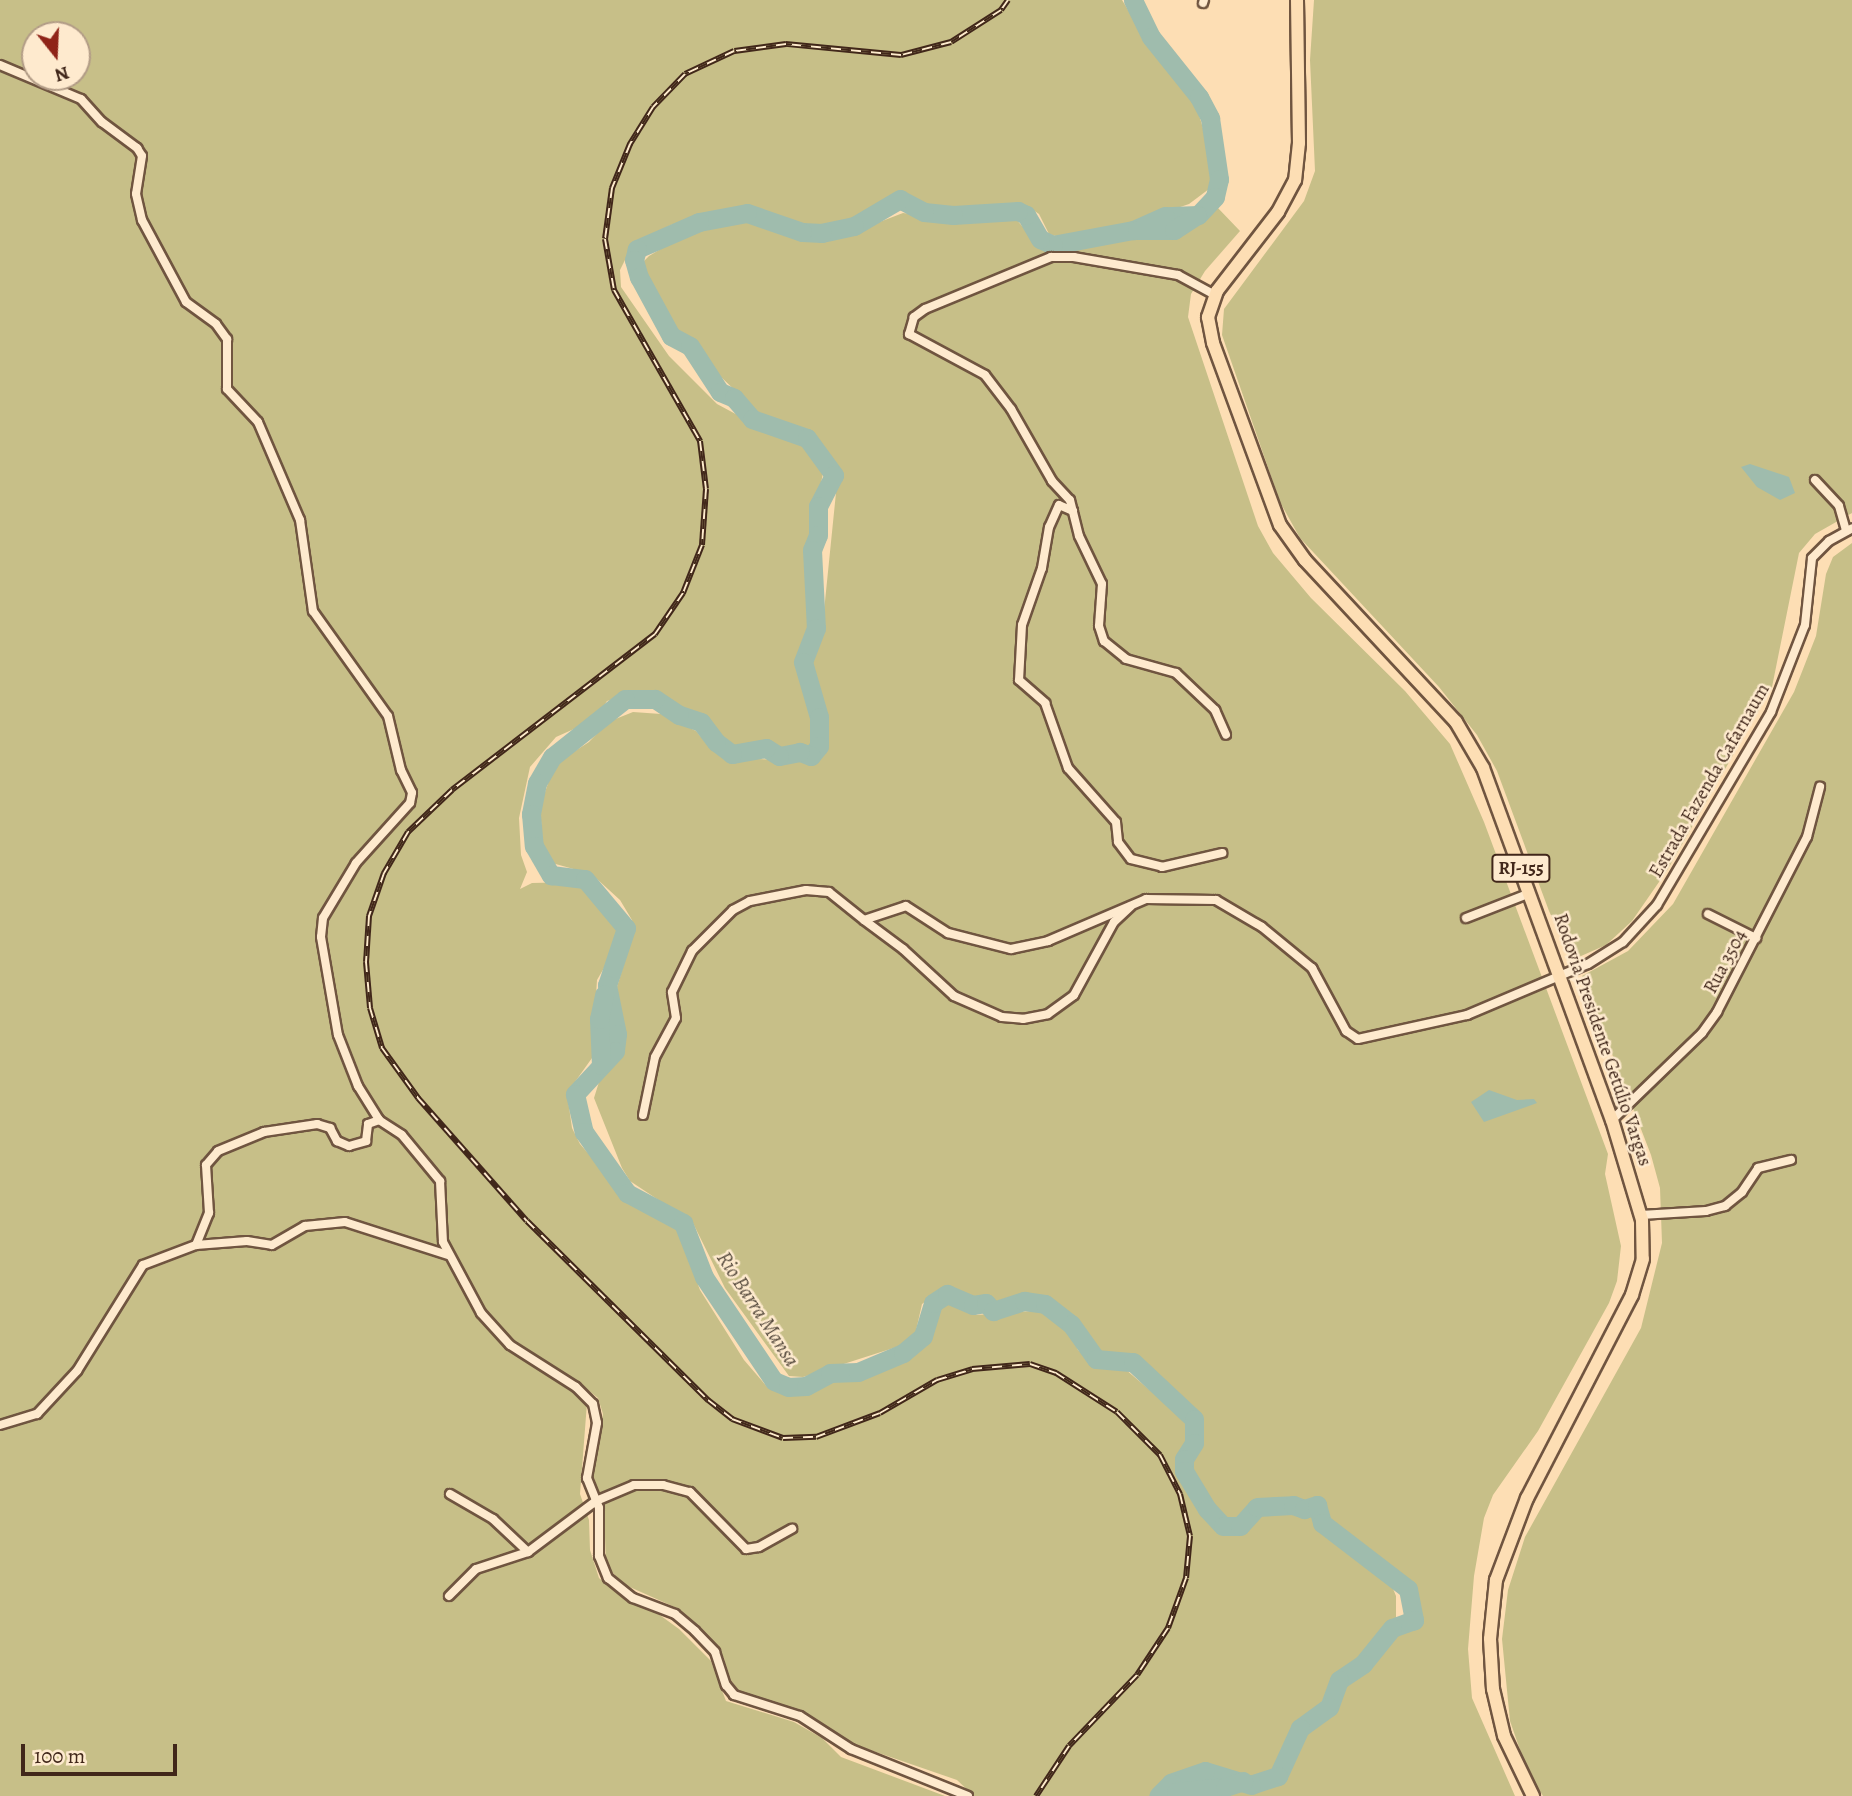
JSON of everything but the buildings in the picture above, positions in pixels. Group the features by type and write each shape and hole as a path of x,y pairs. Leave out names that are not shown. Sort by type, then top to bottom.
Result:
{"main road":[{"name":"Rodovia Presidente Getúlio Vargas","path":"1297,0 1299,143 1295,180 1278,212 1215,295 1208,317 1213,343 1280,525 1313,569 1456,722 1483,768 1612,1120 1641,1215 1643,1259 1632,1295 1527,1498 1496,1580 1490,1639 1493,1689 1504,1737 1533,1796"}],"street":[{"path":"0,65 81,99 102,122 137,148 142,156 136,194 142,220 186,302 216,324 227,339 228,389 258,422 300,520 313,611 387,716 401,770 412,793 410,803 356,863 323,918 321,937 338,1035 358,1086 379,1120 402,1136 440,1181 448,1255 495,1331 576,1387 593,1404 597,1423 587,1478 596,1501 599,1556 608,1578 633,1598 682,1620 715,1652 726,1685 734,1695 800,1716 851,1749 968,1796"},
{"path":"1215,295 1178,275 1100,260 1051,257 914,317 909,325 914,340 975,369 995,387 1073,511 1083,545 1102,584 1099,626 1104,641 1126,659 1176,673 1210,704 1226,735"},
{"path":"1815,480 1839,506 1849,530"},
{"path":"1073,511 1059,505 1049,527 1042,568 1023,625 1020,680 1045,703 1068,768 1115,822 1118,842 1131,859 1162,867 1222,853"},
{"name":"Estrada Fazenda Cafarnaum","path":"864,920 906,906 948,933 1011,949 1048,941 1139,900 1185,896 1216,900 1262,927 1312,968 1346,1031 1358,1039 1467,1015 1558,976 1623,942 1657,905 1776,700 1805,625 1812,558 1849,530"},
{"name":"Rua 3504","path":"1612,1120 1702,1033 1756,938 1814,821 1821,787"},
{"path":"643,1115 655,1057 676,1018 672,992 692,951 718,921 750,901 814,888 829,892 954,996 1002,1017 1023,1019 1057,1009 1074,995 1114,922 1139,900"},
{"path":"1466,918 1530,893"},
{"path":"1708,914 1756,938"},
{"path":"196,1245 210,1203 206,1165 218,1151 264,1132 317,1124 330,1128 337,1141 349,1146 366,1141 368,1124 379,1120"},
{"path":"1641,1215 1716,1209 1742,1192 1758,1168 1791,1160"},
{"path":"0,1424 37,1414 77,1371 143,1265 196,1245 247,1241 272,1245 304,1226 345,1222 448,1255"},
{"path":"449,1596 476,1569 528,1552 596,1501 620,1489 641,1485 690,1492 746,1549 759,1547 792,1529"},
{"path":"450,1494 493,1519 528,1552"}],"shaded area":[{"path":"0,0 1122,0 1159,61 1194,98 1213,162 1209,189 1189,204 1130,224 1063,238 1049,234 1039,214 1027,206 992,204 957,211 923,207 896,194 870,214 843,224 808,229 755,210 733,208 671,225 633,244 620,270 621,287 669,356 717,404 771,433 802,442 823,473 807,556 810,623 796,660 807,703 816,719 814,745 786,753 759,743 735,750 722,742 708,720 676,711 655,694 633,693 607,701 594,720 556,737 530,767 519,818 521,855 527,872 520,889 532,883 576,882 593,891 621,925 619,942 597,980 592,1058 567,1093 572,1128 580,1144 625,1196 658,1209 675,1223 700,1290 744,1360 768,1388 803,1396 830,1381 857,1379 895,1365 921,1346 936,1310 950,1302 976,1315 1046,1310 1069,1329 1078,1350 1086,1357 1104,1366 1125,1369 1187,1422 1191,1435 1177,1462 1179,1477 1216,1529 1238,1531 1259,1512 1310,1513 1327,1535 1389,1579 1396,1596 1396,1618 1366,1656 1335,1679 1321,1703 1301,1720 1269,1777 1257,1780 1207,1765 1167,1780 1151,1796 974,1796 957,1780 847,1742 794,1710 742,1695 727,1675 724,1658 711,1639 679,1609 623,1584 606,1565 604,1510 592,1471 603,1414 598,1398 588,1390 580,1494 589,1520 590,1550 599,1578 626,1601 657,1613 679,1629 711,1661 726,1701 794,1722 822,1738 841,1757 945,1796 0,1796"},
{"path":"1314,0 1852,0 1852,513 1815,534 1799,553 1772,687 1668,869 1632,921 1606,945 1572,960 1549,911 1497,771 1477,735 1439,687 1300,538 1280,502 1222,335 1224,309 1304,201 1315,171 1310,60"},
{"path":"1217,207 1240,231 1205,271 1191,294 1188,317 1258,526 1273,553 1311,598 1405,691 1450,744 1484,822 1608,1154 1605,1174 1621,1246 1617,1281 1609,1303 1538,1431 1493,1495 1484,1518 1474,1576 1468,1649 1472,1698 1515,1796 1182,1796 1264,1788 1284,1778 1303,1733 1333,1711 1344,1685 1368,1669 1390,1640 1418,1623 1420,1611 1414,1590 1399,1573 1330,1524 1319,1501 1257,1502 1235,1523 1223,1521 1189,1468 1198,1442 1198,1416 1135,1359 1100,1355 1078,1323 1052,1300 1022,1296 996,1303 945,1287 922,1304 915,1335 906,1344 803,1377 789,1376 725,1288 693,1223 630,1181 622,1168 594,1098 599,1082 623,1053 617,987 634,931 632,920 620,900 597,879 588,873 552,863 543,849 540,806 555,764 589,742 608,722 633,712 661,714 696,731 711,749 731,758 811,761 825,750 825,713 811,662 823,621 838,473 811,434 760,414 721,377 693,340 675,328 647,276 644,261 649,256 689,232 736,222 751,221 793,236 820,238 856,231 903,213 949,219 1016,219 1040,247 1068,250 1111,240 1174,235 1189,230"},
{"path":"1750,464 1789,477 1795,493 1780,500 1757,487 1741,467"},
{"path":"1852,543 1852,1796 1543,1796 1527,1770 1510,1721 1502,1639 1508,1590 1525,1537 1641,1328 1662,1243 1660,1188 1651,1155 1582,976 1628,951 1673,904 1794,692 1816,636 1826,574 1833,557"},
{"path":"1489,1090 1517,1100 1534,1099 1537,1103 1484,1122 1471,1102"}],"waterway":[{"name":"Rio Barra Mansa","path":"1133,0 1151,37 1199,97 1210,118 1219,179 1215,197 1198,215 1165,216 1133,230 1053,245 1040,239 1026,215 1018,211 953,215 924,212 900,199 854,226 822,233 802,232 747,213 699,222 637,249 634,260 639,277 671,336 690,346 720,392 734,398 752,419 807,438 834,475 818,506 818,535 812,550 816,628 803,662 819,717 819,746 811,756 800,752 779,756 766,748 732,754 716,742 701,722 679,715 655,699 625,699 552,757 537,783 531,814 534,846 551,875 585,879 626,928 607,985 617,1034 615,1051 575,1094 584,1132 627,1193 683,1223 704,1277 774,1381 788,1387 806,1386 830,1373 858,1372 903,1353 923,1336 933,1303 947,1294 973,1305 986,1303 993,1311 1024,1301 1045,1304 1071,1324 1096,1359 1133,1362 1194,1419 1194,1443 1184,1459 1184,1471 1207,1509 1223,1526 1240,1526 1257,1507 1293,1505 1304,1509 1317,1505 1322,1523 1408,1589 1414,1620 1392,1628 1363,1664 1339,1680 1329,1707 1300,1728 1278,1776 1251,1785 1205,1771 1171,1783 1158,1796"},
{"name":"Rio Barra Mansa","path":"1137,230 1174,230 1197,215"},
{"name":"Rio Barra Mansa","path":"601,1065 599,1019 604,995"},
{"name":"Rio Barra Mansa","path":"1176,1792 1225,1787 1243,1781"}],"railway":[{"path":"1008,0 1001,10 951,42 901,55 786,44 734,51 685,74 653,107 630,144 612,188 605,239 614,290 700,441 706,489 702,545 683,593 655,634 452,790 408,832 384,873 369,916 366,962 370,1008 382,1048 418,1098 527,1221 708,1400 732,1419 783,1438 816,1437 880,1413 937,1380 972,1369 1030,1364 1056,1373 1117,1412 1160,1455 1180,1494 1190,1536 1186,1578 1168,1628 1137,1675 1069,1746 1036,1796"}]}
